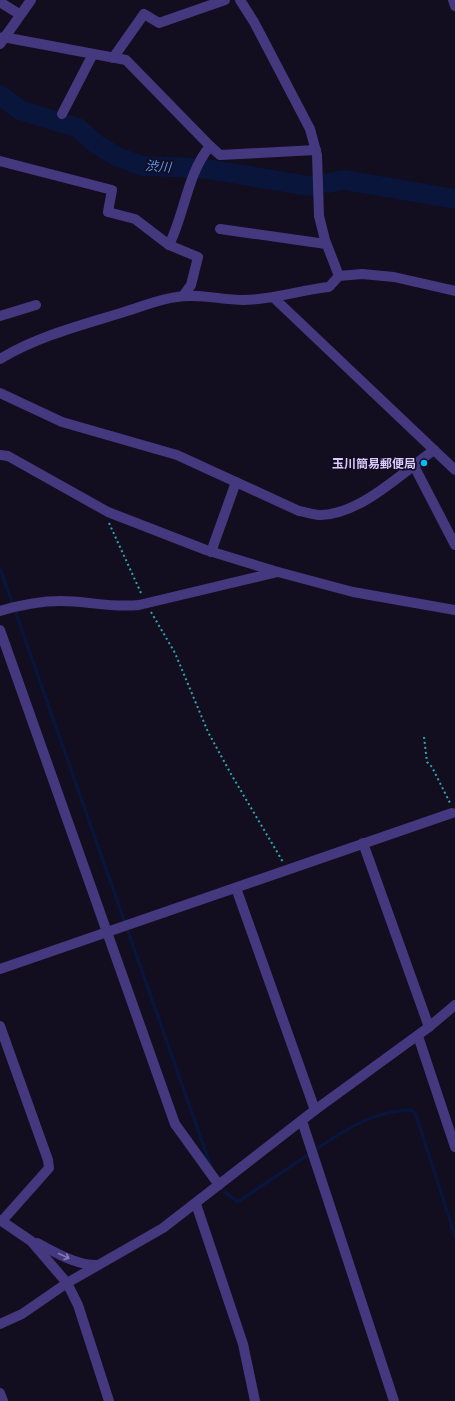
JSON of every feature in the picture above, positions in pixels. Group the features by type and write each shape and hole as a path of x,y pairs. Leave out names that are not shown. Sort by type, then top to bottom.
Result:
{"street":[{"path":"30,0 2,40 126,60 220,155 316,150"},
{"path":"113,58 144,14 159,23 225,0"},
{"path":"240,0 254,22 310,129 316,150 318,205 326,244 339,276"},
{"path":"453,0 455,6"},
{"path":"0,2 19,14"},
{"path":"62,114 93,54"},
{"path":"169,245 175,232 199,160 210,146"},
{"path":"0,161 112,190 108,212 135,219 169,245 198,257 191,285 183,296"},
{"path":"220,229 326,244"},
{"path":"0,359 13,351 65,330 176,297 202,296 243,300 274,298 303,290 330,287 339,276 362,274 394,277 455,291"},
{"path":"274,298 455,470"},
{"path":"0,316 36,305"},
{"path":"0,393 62,422 177,455 299,511 320,515 342,511 357,506 434,450"},
{"path":"0,455 8,456 108,512 211,552 353,592 455,610"},
{"path":"414,464 455,545"},
{"path":"211,552 236,482"},
{"path":"0,611 24,604 45,601 62,601 123,607 278,572"},
{"path":"0,630 175,1124 219,1185"},
{"path":"0,970 452,813"},
{"path":"363,843 429,1027"},
{"path":"236,888 315,1110"},
{"path":"0,1324 22,1314 67,1283 163,1228 196,1204 315,1110 453,1011"},
{"path":"0,1026 48,1160 48,1168 1,1220 31,1241 72,1260 90,1265 98,1265"},
{"path":"418,1036 455,1147"},
{"path":"302,1121 394,1401"},
{"path":"196,1204 242,1344 255,1401"},
{"path":"31,1241 67,1283 78,1305 109,1401"},
{"path":"0,1393 3,1401"}],"path":[{"path":"108,512 108,520 146,603 175,653 208,732 288,870"},
{"path":"424,737 427,762 432,767 450,804 452,813"}],"waterway":[{"name":"渋川","path":"0,95 20,110 78,128 96,144 118,157 142,166 201,168 309,186"},
{"name":"渋川","path":"328,183 344,180 455,199"},
{"path":"0,568 211,1167"},
{"path":"225,1192 238,1202 340,1133 368,1119 382,1114 412,1110 416,1115 455,1236"}],"place":[{"name":"玉川簡易郵便局","path":"424,463"}]}
